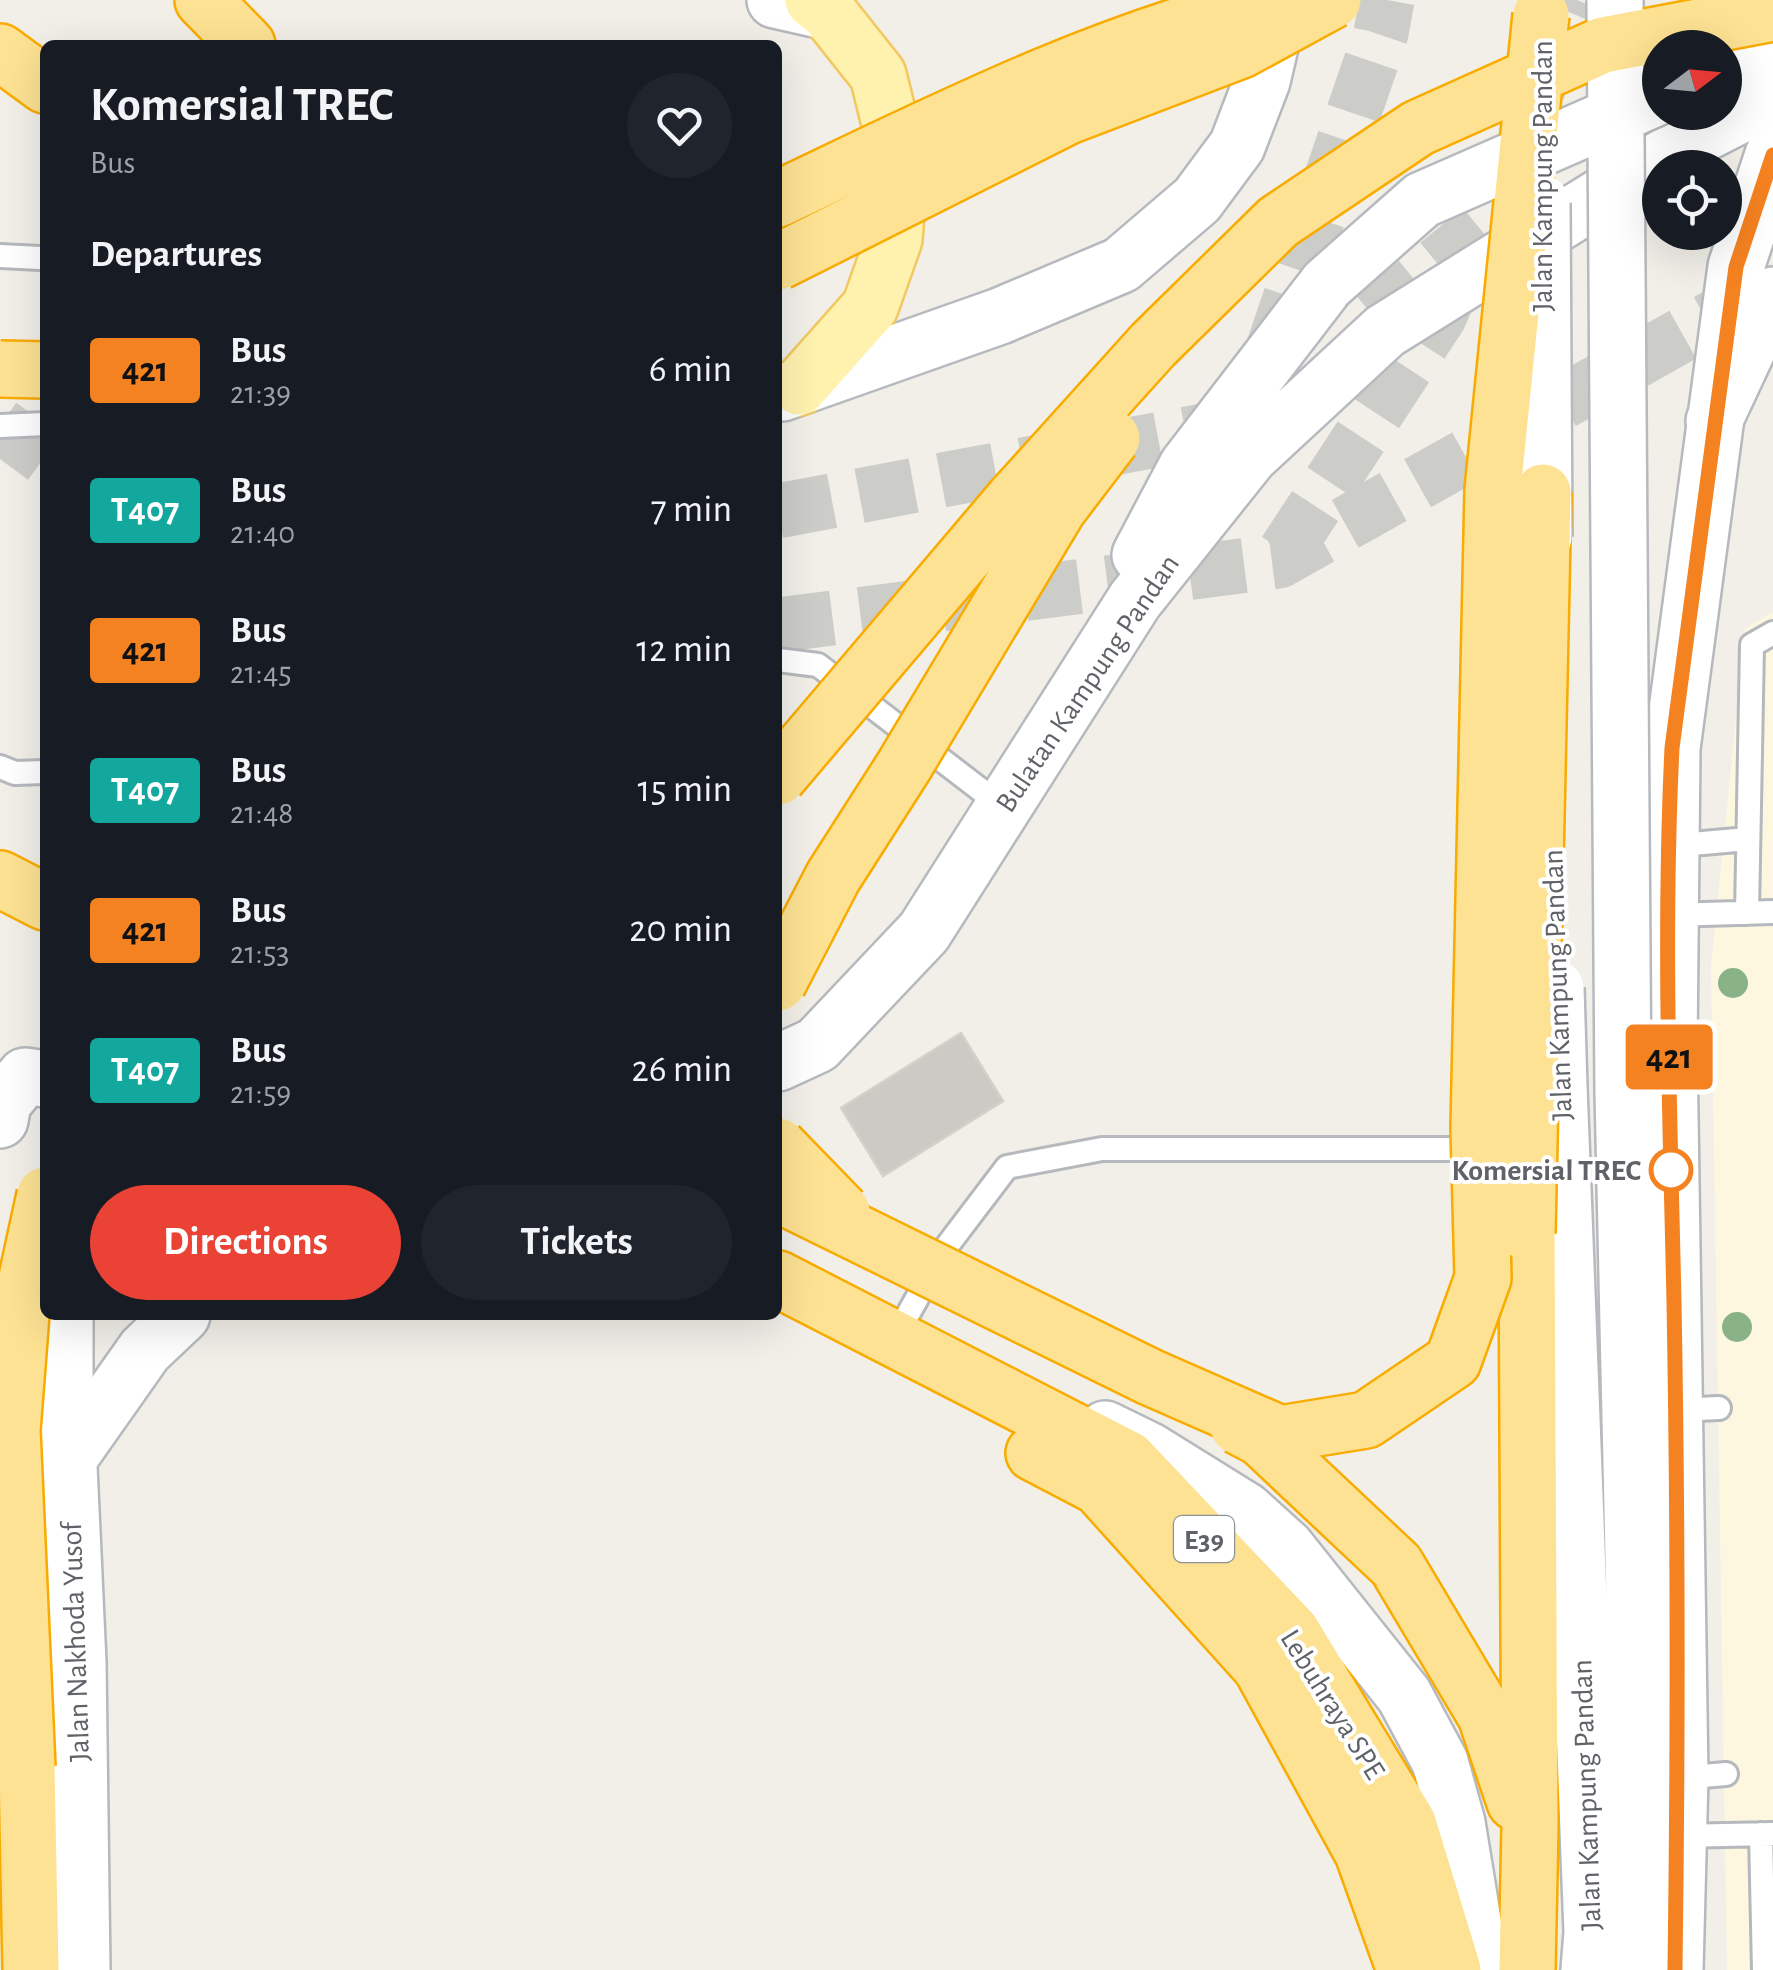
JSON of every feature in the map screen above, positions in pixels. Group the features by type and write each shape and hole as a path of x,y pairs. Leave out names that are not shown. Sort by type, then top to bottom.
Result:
{"highway":[{"path":"203,0 241,40"},
{"path":"782,197 1086,58 1201,17 1274,0"},
{"path":"782,260 1068,116 1241,50 1333,0"},
{"path":"782,1196 1150,1377 1280,1434 1366,1420 1453,1361 1483,1278 1480,1108 1493,490 1542,8"},
{"path":"782,772 1026,486 1153,345 1278,222 1418,128 1609,23 1773,9"},
{"path":"0,52 40,81"},
{"path":"782,975 833,877 1058,508 1278,222"},
{"path":"0,369 40,370"},
{"path":"1527,1970 1530,1826 1527,1232 1543,492"},
{"path":"0,850 40,866"},
{"path":"782,1150 858,1228 1261,1438 1396,1565 1486,1716 1535,1863 1547,1970"},
{"name":"Lebuhraya SPE","path":"782,1281 1128,1459 1292,1632 1408,1823 1453,1970"},
{"path":"31,1970 12,1430 41,1320"},
{"name":"Lebuhraya SPE","path":"782,1320 1099,1487 1261,1668 1364,1853 1405,1970"}],"main road":[{"path":"775,0 821,6 878,75 900,164 894,239 870,307 788,390"},
{"path":"788,390 1000,316 1121,265 1197,200 1237,146 1262,81 1277,17 1274,0"},
{"name":"Jalan Kampung Pandan","path":"1542,8 1543,492 1559,1086 1592,1932 1588,1970"},
{"name":"Jalan Kampung Pandan","path":"1609,23 1623,1092 1642,1970"},
{"path":"1742,68 1773,63"},
{"name":"Bulatan Kampung Pandan","path":"782,1060 817,1045 924,932 1135,600 1250,456 1386,331 1694,139 1773,98"},
{"path":"1014,791 1187,466 1327,284 1422,200 1642,104"},
{"path":"1675,1970 1677,1836 1703,1776 1697,1409 1668,916 1672,748 1736,267 1773,155"},
{"path":"1714,421 1773,295"},
{"path":"0,1120 4,1103 25,1076 40,1078"},
{"path":"782,1264 1150,1451 1246,1510 1286,1547 1404,1695 1440,1762 1457,1823 1480,1970"},
{"name":"Jalan Nakhoda Yusof","path":"46,1320 69,1458 78,1662 82,1970"},
{"path":"69,1458 144,1350 177,1320"},
{"path":"0,1622 12,1617 41,1616 63,1632 78,1662"}],"lane":[{"path":"0,256 40,258"},
{"path":"0,426 40,424"},
{"path":"1486,594 1503,1069"},
{"path":"1747,913 1752,645 1773,633"},
{"path":"782,660 818,664 1014,791"},
{"path":"0,768 14,773 40,772"},
{"path":"1669,846 1748,839"},
{"path":"1668,916 1773,912"},
{"path":"902,1324 944,1250 1007,1167 1102,1150 1506,1149 1518,1485"},
{"path":"0,1389 40,1315"},
{"path":"1677,1836 1767,1834 1764,1970"}],"shaded area":[{"path":"1773,612 1773,1970 1727,1970 1711,966 1745,629"}],"building":[{"path":"961,1033 1003,1101 883,1176 841,1108"}],"tunnel":[{"path":"1273,349 1381,33 1387,0"},
{"path":"1538,89 1577,0"},
{"path":"1374,317 1550,171"},
{"path":"1285,552 1439,317 1458,273"},
{"path":"782,624 1279,561 1766,288"},
{"path":"782,510 1246,423"},
{"path":"0,425 40,454"}],"bus line":[{"name":"421","path":"1675,1970 1680,1778 1669,798 1672,748 1736,267 1773,155"}],"place":[{"name":"Komersial TREC","path":"1671,1170"}]}
